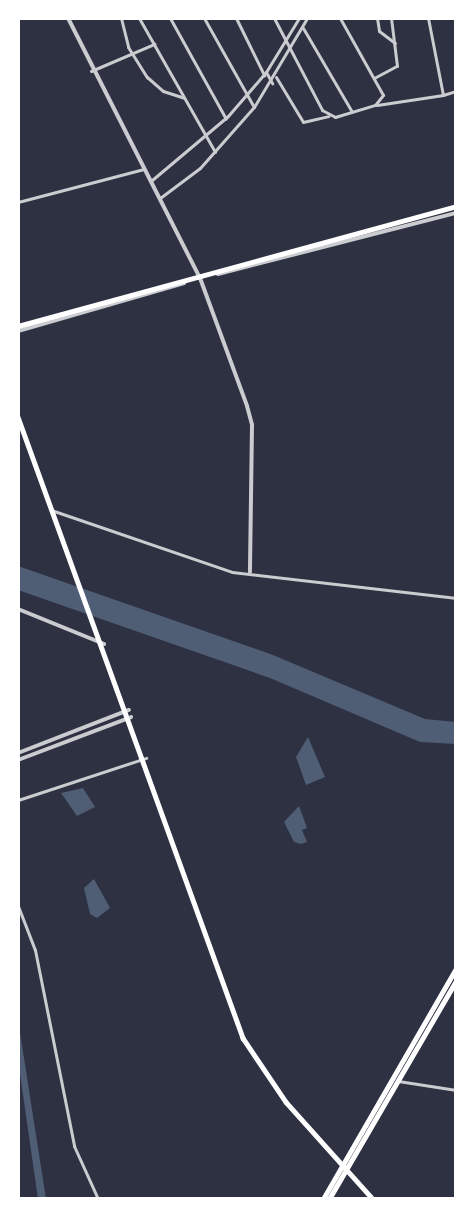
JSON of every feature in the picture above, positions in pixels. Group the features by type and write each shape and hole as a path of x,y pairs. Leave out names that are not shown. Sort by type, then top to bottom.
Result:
{"main road":[{"path":"18,326 456,206"},
{"path":"18,417 129,710 243,1038 286,1102 373,1199"},
{"path":"329,1199 391,1078 456,969"},
{"path":"323,1199 398,1080 456,981"}],"street":[{"path":"68,18 91,71 146,168 200,276 252,425 249,572"},
{"path":"121,18 132,55 156,87 184,98"},
{"path":"140,18 216,153"},
{"path":"170,18 226,119"},
{"path":"204,18 254,107"},
{"path":"236,18 272,83"},
{"path":"274,18 291,52 330,115"},
{"path":"152,180 207,139 247,96 288,42 299,18"},
{"path":"160,198 216,153 254,107 291,52 307,18"},
{"path":"340,18 383,95 375,105"},
{"path":"377,18 379,32 394,43"},
{"path":"374,78 397,66 391,18"},
{"path":"428,18 443,95"},
{"path":"303,28 352,112"},
{"path":"91,71 154,44"},
{"path":"276,77 303,122 375,105 456,91"},
{"path":"18,202 146,168"},
{"path":"18,331 200,276 456,213"},
{"path":"54,511 215,568 456,598"},
{"path":"18,609 104,644"},
{"path":"18,753 129,710"},
{"path":"18,760 131,717"},
{"path":"18,800 146,758"},
{"path":"18,906 34,950 74,1146 98,1199"},
{"path":"391,1078 456,1090"}],"water":[{"path":"18,566 273,655 425,719 456,722 456,744 420,742 270,678 18,590"},
{"path":"308,737 325,777 306,785 296,757"},
{"path":"83,788 95,807 77,816 61,793"},
{"path":"299,806 307,828 302,830 307,842 301,844 294,842 284,822"},
{"path":"94,879 110,908 97,918 90,914 84,888"},
{"path":"18,1011 46,1199 38,1199 18,1060"}]}
